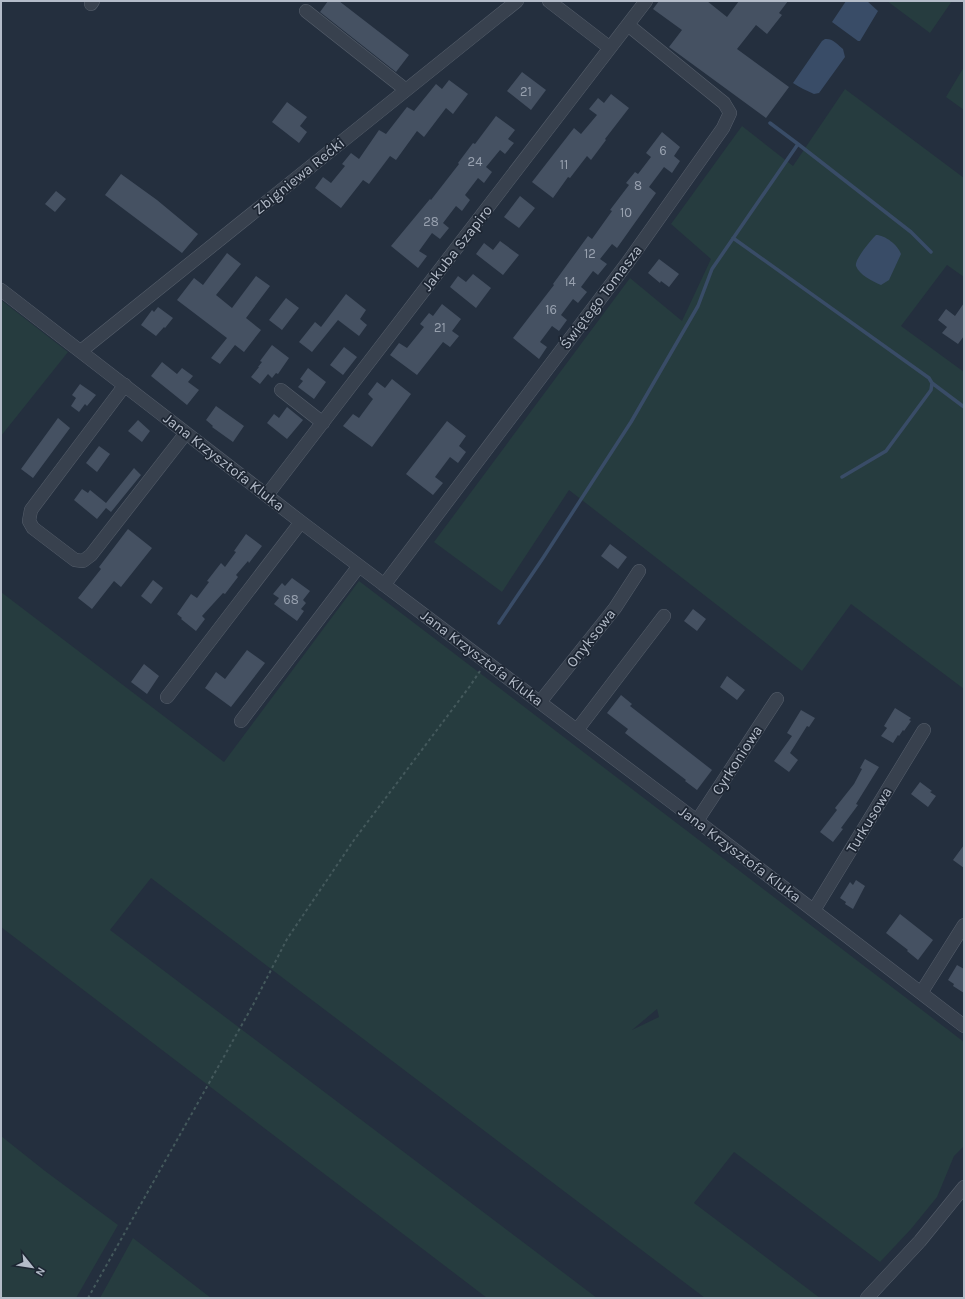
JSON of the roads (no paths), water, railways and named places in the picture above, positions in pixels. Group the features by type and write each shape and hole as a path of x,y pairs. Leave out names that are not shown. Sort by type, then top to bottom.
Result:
{"street":[{"name":"Zbigniewa Rećki","path":"81,351 517,1"},
{"path":"549,1 610,48"},
{"name":"Jakuba Szapiro","path":"267,495 646,1"},
{"path":"306,12 406,90"},
{"name":"Świętego Tomasza","path":"384,585 628,262 723,128 730,113 724,102 628,25"},
{"name":"Jana Krzysztofa Kluka","path":"1,290 301,522 814,910 964,1026"},
{"path":"125,385 31,510 29,521 33,528 75,560 83,561 91,554 186,433"},
{"path":"280,390 323,423"},
{"path":"166,697 301,522"},
{"path":"241,721 359,566"},
{"name":"Onyksowa","path":"540,702 615,608 639,571"},
{"path":"577,730 664,616"},
{"name":"Cyrkoniowa","path":"698,822 777,699"},
{"name":"Turkusowa","path":"814,910 924,730"},
{"path":"921,993 964,925"},
{"path":"867,1298 920,1241 964,1187"}],"water":[{"path":"846,1 867,1 878,11 860,41 832,22"},
{"path":"825,39 833,41 843,49 845,57 819,93 814,94 793,83 822,41"},
{"path":"876,235 880,235 891,241 901,254 889,280 881,285 863,275 856,266 860,255"}],"waterway":[{"path":"499,623 631,422 698,306 712,269 798,144 770,123"},
{"path":"798,144 911,232 931,252"},
{"path":"733,238 929,378 932,383 931,390 886,451 842,477"},
{"path":"932,383 964,407"}]}
